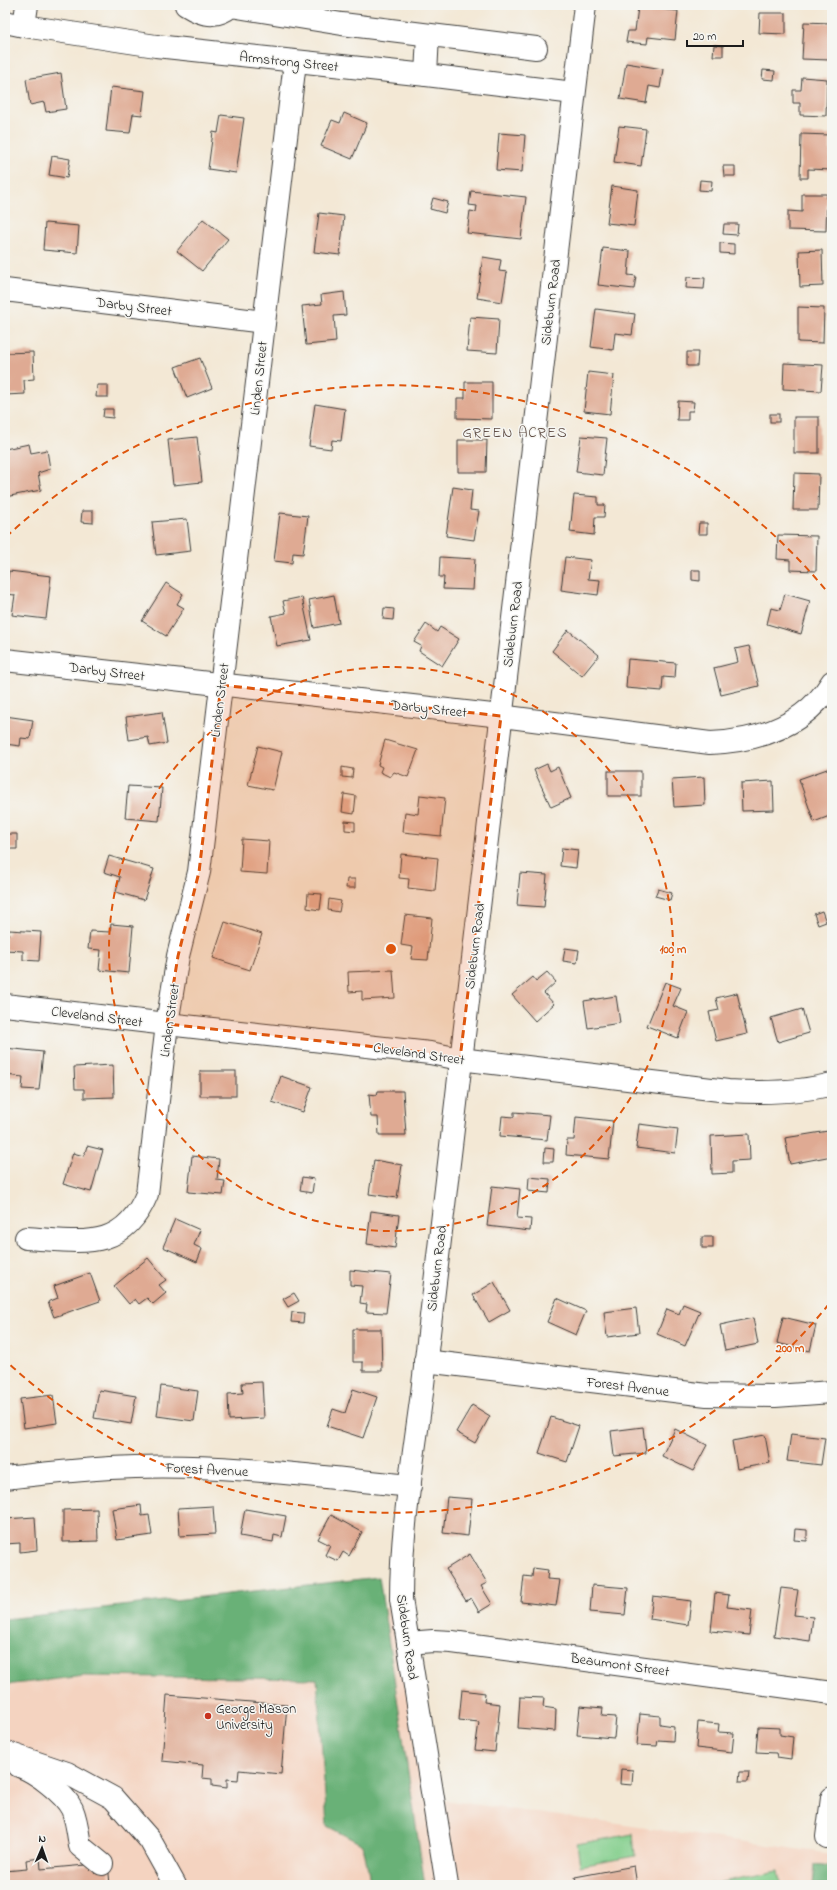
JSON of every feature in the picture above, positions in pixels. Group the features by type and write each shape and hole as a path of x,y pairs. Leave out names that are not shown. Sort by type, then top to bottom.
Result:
{"street":[{"path":"14,24 27,5"},
{"path":"186,5 197,12 210,15 224,12 231,6 342,24 536,48"},
{"name":"Sideburn Road","path":"447,1885 401,1599 401,1574 460,1059 585,5"},
{"name":"Armstrong Street","path":"14,24 156,46 426,75 574,93"},
{"path":"426,75 428,35"},
{"name":"Linden Street","path":"26,1238 82,1241 102,1239 117,1233 131,1223 141,1210 147,1194 167,1024 178,956 199,872 295,62"},
{"name":"Darby Street","path":"5,290 264,322"},
{"name":"Darby Street","path":"5,660 501,716 710,743 732,742 758,737 791,722 818,700 832,682"},
{"name":"Cleveland Street","path":"5,1005 430,1053 460,1059 747,1092 790,1091 832,1084"},
{"name":"Forest Avenue","path":"425,1362 707,1394 776,1396 832,1392"},
{"name":"Forest Avenue","path":"5,1478 128,1467 216,1468 410,1486"},
{"name":"Beaumont Street","path":"408,1643 433,1641 452,1642 832,1693"},
{"path":"5,1752 67,1773 113,1798 150,1840 175,1885"},
{"path":"5,1761 24,1768 52,1786 71,1808 76,1822 80,1846 102,1864"},
{"path":"827,1837 832,1798"}],"highlighted area":[{"path":"221,685 501,716 460,1059 430,1053 167,1024 178,956 199,872"}],"shaded area":[{"name":"George Mason University","path":"394,1607 423,1797 832,1854 832,1885 5,1885 5,1635"}],"green space":[{"path":"379,1577 425,1885 371,1885 363,1845 327,1826 317,1679 84,1676 5,1685 5,1619"},
{"path":"633,1834 635,1856 580,1866 577,1844"},
{"path":"815,1864 832,1866 832,1885 813,1885"},
{"path":"778,1871 780,1885 706,1885"}],"building":[{"path":"638,7 678,11 675,40 648,37 647,44 626,42 628,31 635,31"},
{"path":"760,13 786,13 786,34 759,33"},
{"path":"804,22 831,23 830,60 802,59"},
{"path":"714,45 723,46 723,56 713,56"},
{"path":"626,63 663,69 660,88 649,86 646,103 620,99"},
{"path":"763,70 775,71 774,80 762,79"},
{"path":"61,73 66,109 46,112 44,102 30,105 26,79"},
{"path":"802,77 827,79 826,116 800,115 800,103 793,103 793,90 801,90"},
{"path":"111,87 145,91 142,115 133,114 130,133 106,131"},
{"path":"344,113 367,123 352,159 321,146 332,120 340,123"},
{"path":"221,115 244,118 236,173 208,169 213,132 218,133"},
{"path":"619,126 646,129 641,166 614,162"},
{"path":"499,133 525,135 522,172 496,170"},
{"path":"801,134 830,135 830,158 832,158 832,170 808,169 808,178 800,178"},
{"path":"52,156 70,159 67,178 49,175"},
{"path":"723,166 735,166 735,176 724,176"},
{"path":"700,180 712,181 711,191 699,190"},
{"path":"612,186 638,190 634,226 607,223"},
{"path":"471,191 526,197 521,239 467,233 470,211 476,212 477,206 469,205"},
{"path":"802,194 827,194 826,231 788,230 788,211 802,212"},
{"path":"433,198 448,202 445,213 430,209"},
{"path":"319,213 344,216 340,255 314,252"},
{"path":"203,219 228,239 202,271 177,251"},
{"path":"45,223 79,226 77,253 43,250"},
{"path":"724,224 738,224 737,235 723,234"},
{"path":"720,243 734,244 734,254 720,253"},
{"path":"603,248 630,251 628,275 636,276 634,289 598,285"},
{"path":"822,250 823,286 800,287 799,251"},
{"path":"483,257 501,260 499,271 507,272 502,302 477,298"},
{"path":"687,277 705,278 704,289 686,288"},
{"path":"344,292 346,315 334,316 336,342 306,345 302,306 322,304 321,295"},
{"path":"798,307 824,308 823,343 798,342"},
{"path":"596,309 635,314 632,335 615,333 613,350 591,347"},
{"path":"470,317 499,319 497,353 467,351"},
{"path":"33,352 34,379 24,380 25,394 5,395 5,353"},
{"path":"687,352 698,352 697,366 687,366"},
{"path":"200,358 212,388 187,398 175,367"},
{"path":"784,363 823,365 821,391 783,389"},
{"path":"588,372 614,375 610,414 584,411"},
{"path":"465,382 492,382 492,419 457,418 457,398 465,398"},
{"path":"97,385 108,385 108,397 96,397"},
{"path":"678,401 694,402 693,411 688,411 688,420 677,420"},
{"path":"315,404 345,409 341,441 332,440 331,449 309,446"},
{"path":"104,409 113,409 113,418 103,417"},
{"path":"770,414 779,414 779,422 770,422"},
{"path":"794,417 819,417 819,453 794,453"},
{"path":"581,436 607,438 603,475 576,472"},
{"path":"197,437 202,482 173,485 168,440"},
{"path":"458,440 487,440 486,472 458,472"},
{"path":"29,444 31,453 47,450 50,469 38,473 41,490 5,497 5,449"},
{"path":"794,473 819,474 818,510 793,510"},
{"path":"453,487 472,490 470,510 479,511 474,540 446,536"},
{"path":"574,495 598,497 598,505 605,505 604,517 595,517 594,535 570,532"},
{"path":"82,511 93,511 93,523 81,522"},
{"path":"280,513 308,516 303,554 293,553 292,563 274,561"},
{"path":"187,519 191,551 156,555 152,522"},
{"path":"699,523 707,523 707,534 698,534"},
{"path":"778,535 817,536 816,571 790,570 790,560 777,559"},
{"path":"440,557 475,559 473,590 443,589 444,577 439,577"},
{"path":"565,557 591,560 588,579 600,580 598,595 561,590"},
{"path":"692,570 700,570 700,581 692,580"},
{"path":"9,571 51,576 46,619 12,615 15,595 6,594"},
{"path":"166,583 183,594 177,604 184,608 166,636 142,621"},
{"path":"785,594 810,601 801,634 767,624 771,608 780,610"},
{"path":"334,595 339,623 314,628 309,600"},
{"path":"302,597 311,640 277,646 271,616 286,613 283,601"},
{"path":"384,608 394,609 393,620 383,619"},
{"path":"426,624 437,632 440,627 459,639 442,666 419,651 421,646 414,642"},
{"path":"568,630 599,655 582,676 552,651"},
{"path":"749,646 759,686 721,695 714,668 738,662 735,649"},
{"path":"628,659 676,663 675,678 663,677 662,691 626,688"},
{"path":"162,712 167,743 150,746 148,737 129,740 126,717"},
{"path":"5,716 33,720 30,739 21,738 20,746 5,744"},
{"path":"385,740 418,750 408,777 394,772 390,777 380,772 382,767 378,765"},
{"path":"258,746 282,752 273,790 248,785"},
{"path":"547,764 550,771 558,767 571,798 551,807 534,770"},
{"path":"342,767 353,769 352,778 342,777"},
{"path":"830,768 832,773 832,815 814,822 799,779"},
{"path":"608,771 641,771 641,796 608,796"},
{"path":"704,777 705,805 674,807 672,779"},
{"path":"773,781 774,810 742,811 741,783"},
{"path":"128,786 162,788 159,821 125,818"},
{"path":"344,794 356,796 354,814 342,812"},
{"path":"420,795 445,798 441,836 403,832 405,812 418,814"},
{"path":"345,821 355,822 355,831 345,830"},
{"path":"7,834 17,834 17,849 6,849"},
{"path":"242,839 269,841 267,874 240,872"},
{"path":"562,848 578,850 576,868 560,866"},
{"path":"401,854 438,858 435,891 408,888 409,879 399,878"},
{"path":"109,856 154,869 144,900 116,892 120,877 104,872"},
{"path":"520,873 547,875 544,907 517,905"},
{"path":"347,879 355,879 355,888 346,888"},
{"path":"658,889 672,893 670,900 655,896"},
{"path":"308,893 322,894 320,910 307,908"},
{"path":"329,899 341,901 339,912 328,910"},
{"path":"822,911 826,922 818,925 814,914"},
{"path":"405,915 432,918 428,960 411,959 413,947 401,945"},
{"path":"225,922 262,934 250,970 213,958"},
{"path":"111,924 133,926 129,973 99,970 101,950 88,949 90,931 110,932"},
{"path":"9,930 41,932 39,961 23,960 23,951 5,950 5,935 8,935"},
{"path":"565,948 579,950 577,963 563,961"},
{"path":"393,970 395,998 362,1000 362,991 349,992 348,972"},
{"path":"547,972 556,982 544,993 554,1004 535,1021 512,995 533,977 536,981"},
{"path":"665,982 681,988 673,1006 688,1012 678,1038 647,1026"},
{"path":"737,993 747,1034 716,1041 709,1012 719,1010 716,998"},
{"path":"616,996 620,1023 588,1028 584,1001"},
{"path":"802,1009 809,1033 778,1042 771,1018"},
{"path":"5,1048 43,1052 39,1090 22,1089 23,1077 5,1075"},
{"path":"113,1065 114,1097 84,1098 84,1089 75,1089 74,1067"},
{"path":"200,1071 236,1071 236,1096 200,1096"},
{"path":"281,1076 312,1087 303,1112 272,1102"},
{"path":"378,1091 403,1091 406,1135 379,1135 378,1117 371,1117 369,1094 377,1095"},
{"path":"514,1112 550,1115 547,1140 500,1136 502,1116 514,1117"},
{"path":"576,1117 613,1121 609,1159 566,1155 567,1140 574,1140"},
{"path":"639,1124 678,1129 675,1153 636,1148"},
{"path":"828,1131 832,1156 790,1164 785,1138"},
{"path":"749,1134 750,1160 732,1161 732,1173 712,1174 711,1136"},
{"path":"87,1146 103,1150 91,1192 63,1184 73,1153 84,1156"},
{"path":"545,1148 554,1149 553,1162 544,1162"},
{"path":"192,1156 219,1159 217,1180 225,1181 223,1195 188,1192"},
{"path":"374,1160 402,1165 397,1198 369,1194"},
{"path":"302,1177 314,1179 312,1193 300,1191"},
{"path":"529,1177 550,1179 549,1193 528,1191"},
{"path":"492,1186 520,1189 517,1218 531,1219 530,1231 487,1226"},
{"path":"371,1211 399,1215 395,1248 367,1244"},
{"path":"175,1219 200,1230 194,1245 202,1249 197,1262 163,1247"},
{"path":"702,1237 713,1237 713,1248 702,1248"},
{"path":"148,1258 166,1280 159,1285 166,1293 153,1304 147,1298 139,1304 135,1299 129,1304 114,1286"},
{"path":"350,1270 391,1274 386,1313 366,1312 367,1304 360,1303 362,1286 350,1285"},
{"path":"90,1273 100,1301 54,1317 48,1302 58,1298 54,1286"},
{"path":"494,1282 510,1310 489,1322 473,1295"},
{"path":"294,1293 299,1301 288,1307 283,1299"},
{"path":"557,1298 586,1311 576,1335 547,1322"},
{"path":"683,1304 700,1311 685,1346 657,1334 667,1309 679,1314"},
{"path":"636,1308 639,1333 607,1337 604,1312"},
{"path":"292,1312 304,1313 303,1323 291,1322"},
{"path":"783,1317 816,1325 810,1351 777,1343"},
{"path":"753,1318 758,1344 725,1351 720,1325"},
{"path":"353,1329 381,1329 382,1371 363,1371 363,1362 353,1362"},
{"path":"262,1382 264,1418 229,1420 228,1394 243,1393 242,1383"},
{"path":"161,1386 198,1391 194,1421 157,1416"},
{"path":"353,1389 377,1397 363,1438 327,1426 333,1409 345,1413"},
{"path":"99,1390 136,1396 131,1424 94,1418"},
{"path":"53,1395 57,1423 24,1428 20,1399"},
{"path":"472,1405 490,1416 475,1443 456,1432"},
{"path":"551,1417 579,1426 567,1462 539,1453"},
{"path":"643,1427 646,1453 614,1456 611,1431"},
{"path":"675,1429 707,1445 693,1471 662,1456"},
{"path":"791,1434 825,1438 821,1465 787,1461"},
{"path":"765,1435 770,1463 737,1469 732,1441"},
{"path":"447,1497 472,1499 468,1536 443,1533"},
{"path":"141,1505 142,1516 149,1515 152,1535 117,1540 112,1509"},
{"path":"213,1506 215,1534 180,1536 178,1508"},
{"path":"97,1509 98,1541 63,1542 63,1510"},
{"path":"245,1509 286,1516 282,1537 274,1535 273,1542 240,1536"},
{"path":"331,1515 362,1532 349,1556 343,1552 338,1561 325,1555 330,1545 318,1539"},
{"path":"35,1517 37,1550 20,1552 20,1543 5,1544 5,1519"},
{"path":"795,1529 807,1530 807,1541 794,1540"},
{"path":"470,1554 487,1583 481,1586 492,1604 479,1612 471,1598 466,1601 446,1569"},
{"path":"533,1568 548,1570 547,1579 560,1580 556,1606 521,1602 524,1576 532,1577"},
{"path":"592,1585 628,1588 625,1615 590,1612"},
{"path":"781,1588 798,1590 794,1615 813,1617 810,1641 774,1636"},
{"path":"715,1593 729,1595 727,1607 752,1610 749,1635 711,1631"},
{"path":"653,1596 691,1601 688,1625 650,1619"},
{"path":"462,1690 485,1693 484,1702 500,1704 495,1752 475,1750 479,1722 459,1720"},
{"path":"167,1695 287,1705 281,1774 239,1770 238,1780 227,1779 227,1788 212,1786 212,1779 202,1778 203,1765 162,1761"},
{"path":"520,1697 544,1698 543,1707 556,1709 555,1731 518,1728"},
{"path":"580,1706 603,1708 602,1716 616,1717 614,1738 577,1735"},
{"path":"640,1714 660,1716 660,1724 674,1726 673,1741 658,1740 657,1746 637,1745"},
{"path":"698,1722 719,1724 718,1732 734,1733 732,1752 696,1748"},
{"path":"758,1727 780,1728 780,1735 793,1737 791,1759 777,1757 776,1753 756,1752"},
{"path":"621,1769 633,1770 632,1785 620,1784"},
{"path":"740,1772 749,1772 748,1782 739,1782"},
{"path":"40,1858 41,1869 108,1863 110,1885 5,1885 5,1871 27,1869 26,1860"},
{"path":"634,1866 637,1885 577,1885 575,1877"}],"place":[{"name":"George Mason University","path":"208,1716"}],"district":[{"name":"GREEN ACRES","path":"515,432"}]}
